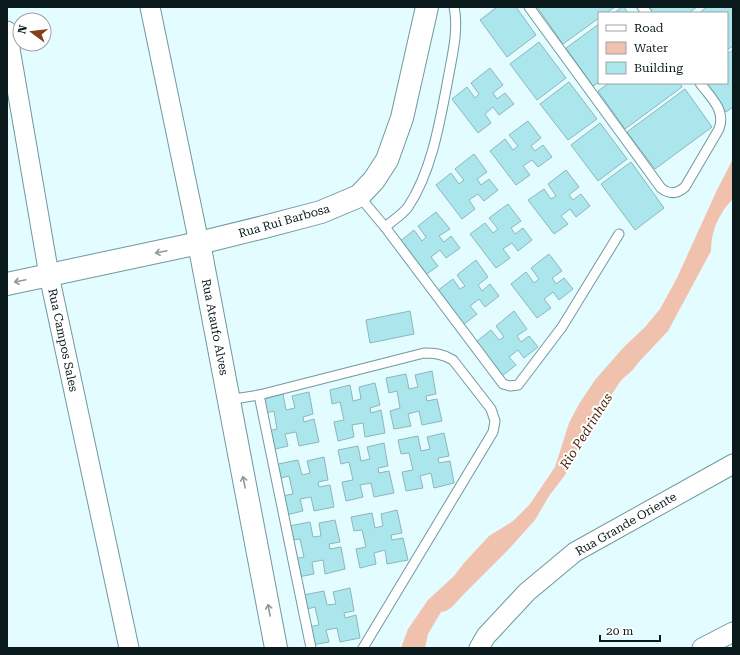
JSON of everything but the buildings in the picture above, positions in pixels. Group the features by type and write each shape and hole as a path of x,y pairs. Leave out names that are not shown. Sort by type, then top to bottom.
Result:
{"street":[{"name":"Rua Ataufo Alves","path":"150,7 199,244 276,648"},
{"name":"Rua Rui Barbosa","path":"7,284 199,244 321,212 359,196 374,180 387,160 402,118 428,7"},
{"name":"Rua Campos Sales","path":"7,31 49,275 129,648"},
{"name":"Rua Grande Oriente","path":"479,648 486,636 527,592 575,552 733,464"},
{"path":"702,648 733,632"}],"lane":[{"path":"385,228 407,208 422,180 434,147 454,45 456,16 454,7"},
{"path":"529,7 661,188 666,192 680,192 685,187 719,130 721,124 722,118 718,107 701,84"},
{"path":"359,196 503,384 510,386 518,384 562,327 619,234"},
{"path":"228,400 259,395 424,352 445,355 453,360 491,409 495,421 494,432 363,648"},
{"path":"259,395 311,648"}],"water":[{"name":"Rio Pedrinhas","path":"733,159 733,198 719,218 713,234 711,251 668,331 633,370 619,383 575,453 565,475 549,496 535,520 452,607 441,612 428,634 425,648 401,648 408,629 428,600 454,576 489,536 513,521 530,504 555,467 569,423 579,404 595,380 660,309 677,278 717,190"}]}
